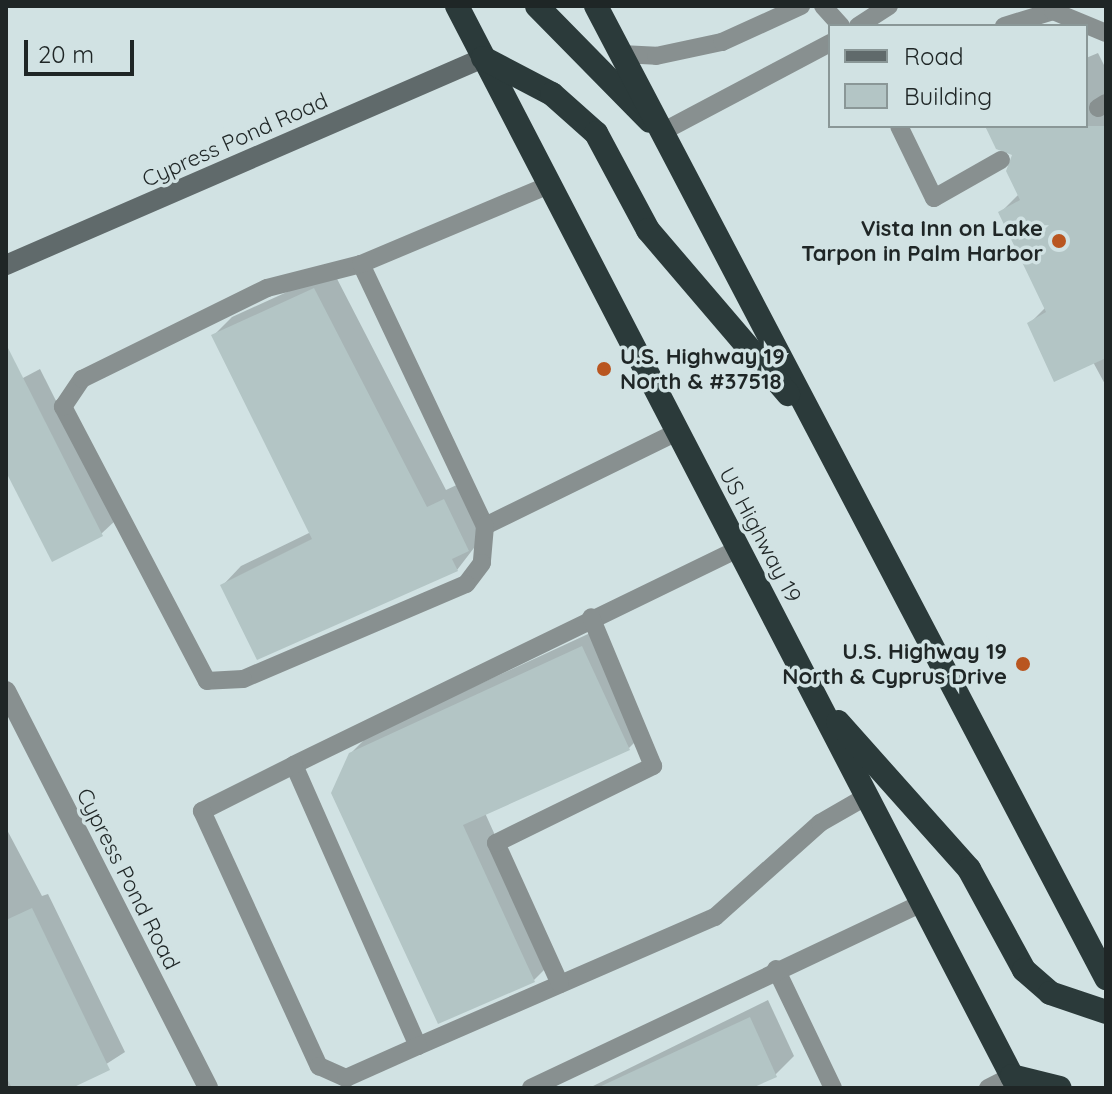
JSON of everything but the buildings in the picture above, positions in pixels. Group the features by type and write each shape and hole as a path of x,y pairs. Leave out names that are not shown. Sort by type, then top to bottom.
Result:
{"highway":[{"name":"US Highway 19","path":"457,6 1015,1082"},
{"path":"537,6 662,132"},
{"path":"596,6 1106,978"},
{"path":"483,58 552,94 596,133 648,230 819,429"},
{"path":"815,697 969,869 1024,970 1050,993 1106,1012"},
{"path":"1015,1082 1060,1088"}],"street":[{"name":"Cypress Pond Road","path":"6,265 483,58"},
{"name":"Cypress Pond Road","path":"6,691 208,1088"}],"lane":[{"path":"621,54 656,56 722,42 801,6"},
{"path":"823,6 839,24"},
{"path":"861,24 889,6"},
{"path":"1011,24 1053,11 1084,24"},
{"path":"662,132 828,44"},
{"path":"900,128 934,198 1001,160"},
{"path":"361,264 485,526 482,563 466,584 243,679 207,681 64,419 67,395 82,379 267,288 361,264 549,185"},
{"path":"485,526 677,432"},
{"path":"738,549 591,617 202,811 319,1066 346,1078 715,917 820,823 867,796"},
{"path":"560,984 496,843 653,766 591,617"},
{"path":"294,765 418,1046"},
{"path":"531,1088 776,969 922,903"},
{"path":"776,969 833,1088"},
{"path":"988,1088 1015,1082"}],"place":[{"name":"Vista Inn on Lake Tarpon in Palm Harbor","path":"1059,241"},
{"name":"U.S. Highway 19 North & #37518","path":"604,369"},
{"name":"U.S. Highway 19 North & Cyprus Drive","path":"1023,664"}]}
